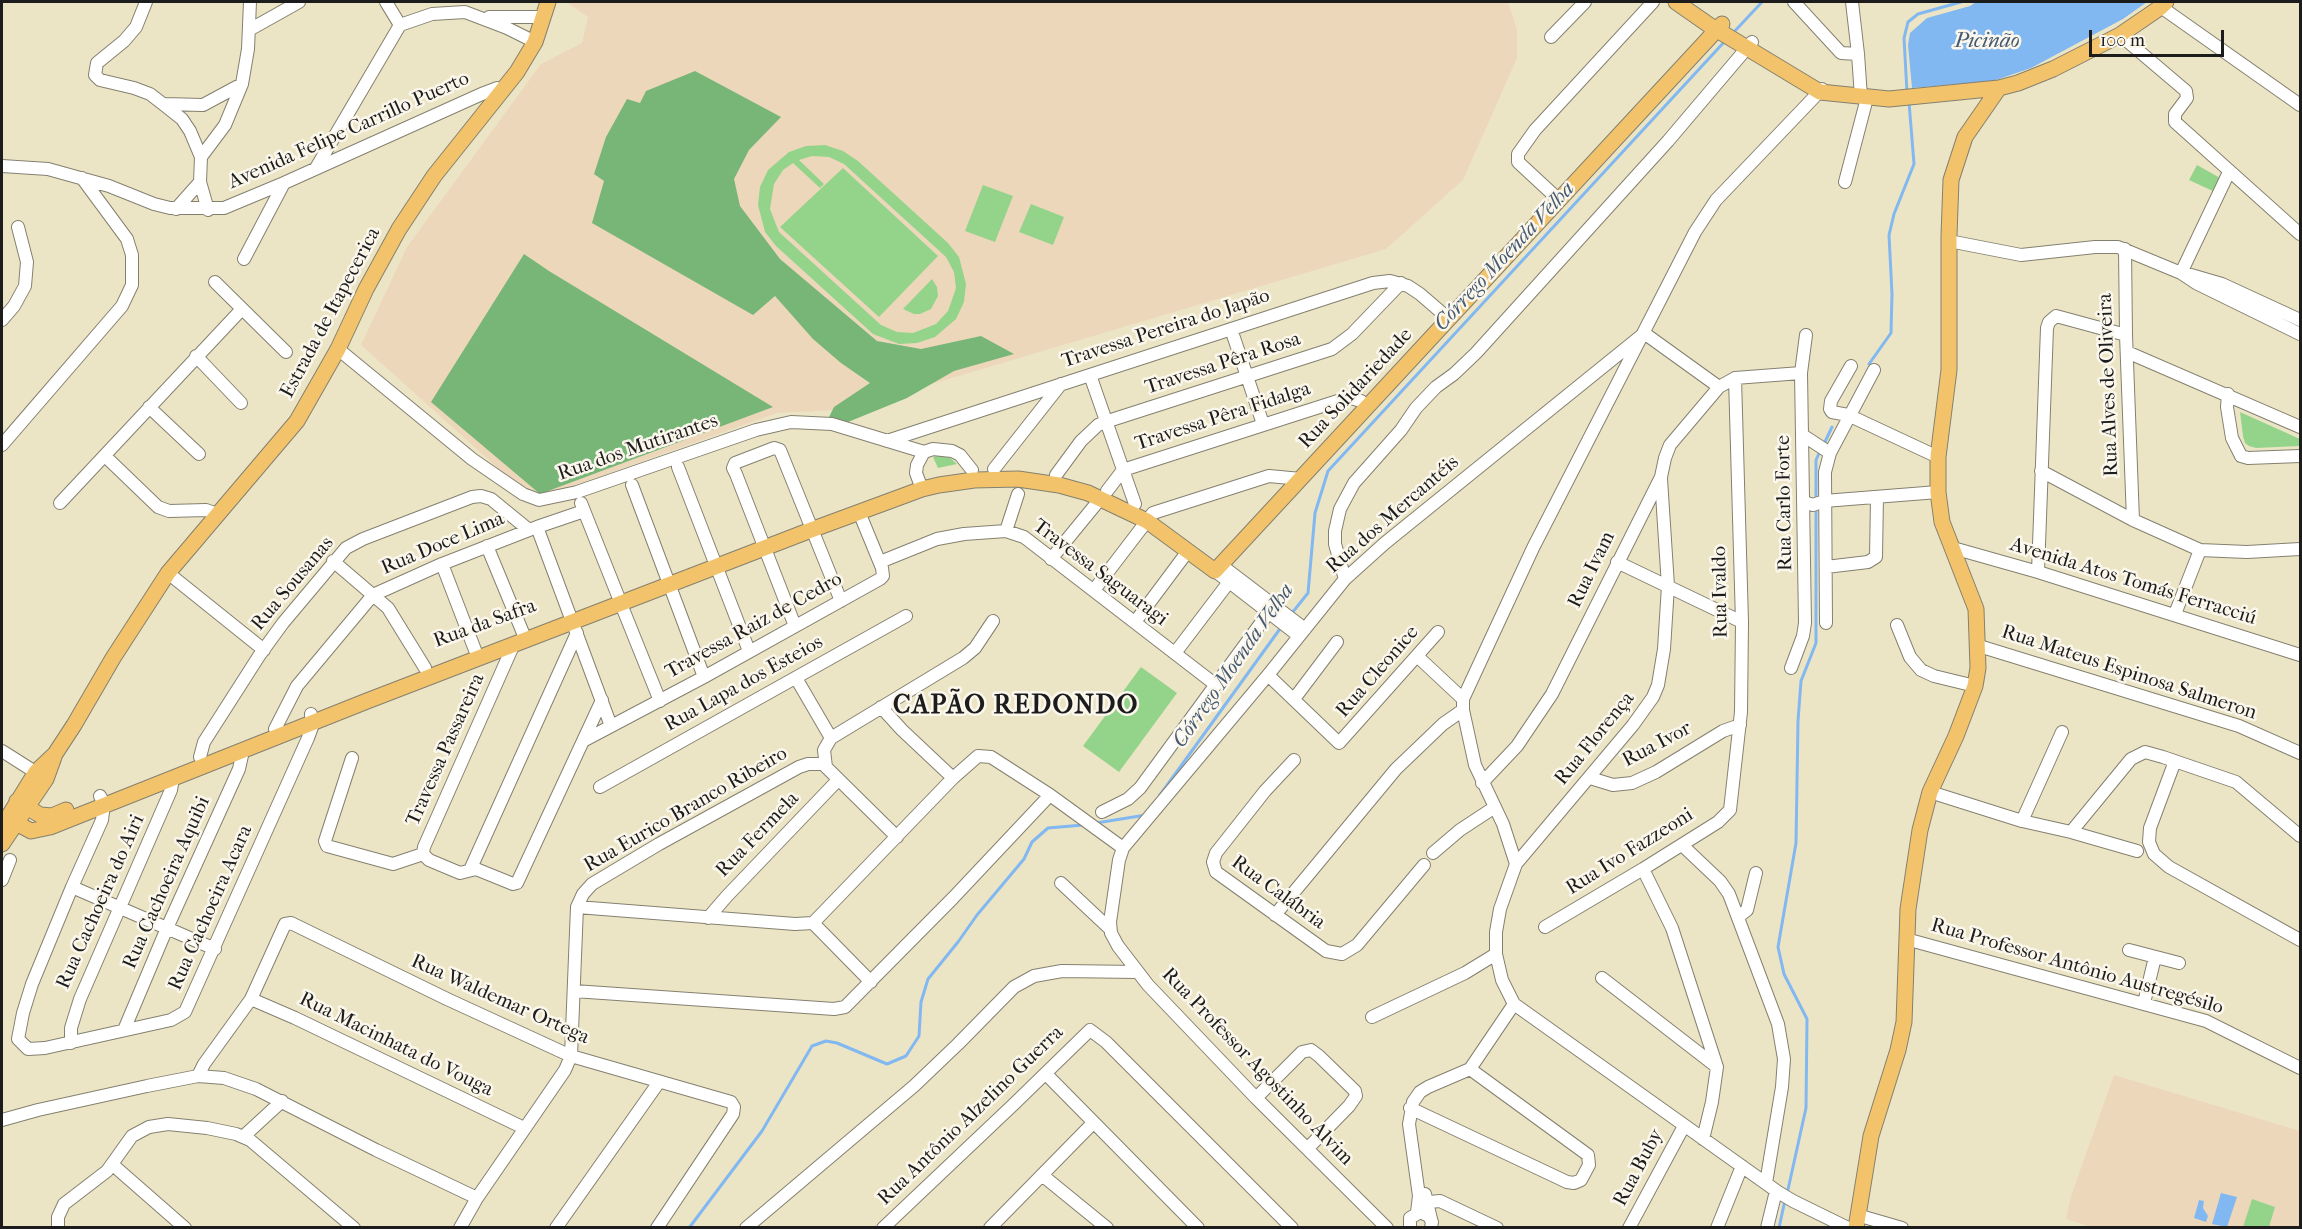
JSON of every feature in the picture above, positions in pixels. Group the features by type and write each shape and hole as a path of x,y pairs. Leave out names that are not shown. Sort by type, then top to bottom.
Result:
{"main road":[{"path":"1676,2 1791,66 1826,92 1888,99 1999,88 2018,83 2053,69 2120,35 2164,4"},
{"path":"1690,2 1719,26"},
{"name":"Estrada de Itapecerica","path":"2,845 8,823 41,776 168,573 297,421 338,349 366,289 404,220 434,176 517,72 535,42 549,11"},
{"name":"Rua Solidariedade","path":"1215,566 1556,197 1719,26"},
{"path":"1854,1223 1871,1136 1904,1022 1906,939 1914,858 1930,792 1956,736 1975,686 1979,646 1978,622 1974,599 1942,522 1938,492 1938,457 1949,370 1949,202 1954,167 1965,137 1999,88"},
{"path":"1973,91 1982,97 1983,109"},
{"name":"Rua Solidariedade","path":"1296,478 1361,400 1446,316"},
{"path":"972,470 1028,470 1056,475 1135,504 1188,551 1215,566"},
{"name":"Rua da Safra","path":"2,845 31,831 50,827 102,800 200,757 513,646 573,623 620,600 809,526 920,485 972,470"},
{"path":"920,485 965,480 1018,479 1104,494 1150,517 1215,566"},
{"name":"Rua da Safra","path":"809,526 859,512 920,485"},
{"name":"Rua da Safra","path":"22,803 40,815 52,816 173,778 243,751 425,668 523,633 573,623"},
{"path":"8,823 31,831"}],"street":[{"path":"146,2 136,27 124,41 101,60 94,72 100,80 150,94 182,119 201,157 200,182 208,210"},
{"path":"201,157 225,125 242,84 247,63 250,2"},
{"path":"249,30 299,2"},
{"path":"386,2 400,25"},
{"path":"1551,37 1585,2"},
{"path":"1556,197 1518,162 1518,154 1535,130 1653,2"},
{"path":"1794,2 1841,53 1858,54"},
{"path":"1845,182 1864,97 1852,2"},
{"path":"2164,4 2300,104"},
{"path":"316,168 400,25 462,7 535,42"},
{"path":"479,17 549,11"},
{"path":"2120,35 2186,91 2187,98 2175,114 2175,122 2301,234"},
{"path":"1345,579 1335,544 1335,531 1340,509 1354,483 1401,429 1416,408 1436,387 1476,353 1668,141 1747,43"},
{"path":"163,104 203,105 242,84"},
{"name":"Avenida Felipe Carrillo Puerto","path":"2,166 48,169 109,186 154,204 176,209 224,208 484,93 497,88 503,91"},
{"path":"1275,915 1396,769 1463,705 1533,548 1695,232 1716,200 1826,92"},
{"path":"2181,273 2229,172"},
{"path":"2,445 122,306 132,285 132,255 127,239 82,178"},
{"path":"176,209 200,182"},
{"path":"244,259 284,183"},
{"path":"2,320 14,306 25,286 27,262 18,226"},
{"path":"1949,241 2021,255 2107,246 2126,249 2181,273 2196,283 2301,334"},
{"name":"Rua Alves de Oliveira","path":"2126,249 2126,335 2133,520"},
{"path":"2181,273 2222,284 2301,320"},
{"path":"216,282 286,352"},
{"name":"Travessa Pereira do Japão","path":"887,441 1356,287 1381,282 1401,283"},
{"path":"1401,283 1420,294 1446,316"},
{"name":"Travessa Pêra Rosa","path":"1056,475 1081,441 1105,422 1324,353 1343,342 1401,283"},
{"path":"60,503 148,406 241,309"},
{"path":"2038,572 2045,334 2049,322 2056,316 2126,335"},
{"path":"1231,329 1263,424"},
{"path":"1644,333 1719,387"},
{"name":"Rua dos Mercantéis","path":"1110,929 1113,894 1123,848 1268,675 1299,631 1345,579 1392,536 1644,333"},
{"name":"Rua Carlo Forte","path":"1791,668 1803,636 1804,623 1808,439 1801,373 1806,335"},
{"name":"Rua dos Mutirantes","path":"338,349 472,459 529,497 539,500 577,492 756,429 791,422 832,424 924,452 933,449 952,451 960,455 972,470"},
{"path":"2127,352 2228,394 2301,428"},
{"path":"196,356 241,403"},
{"path":"1851,366 1830,405 1832,412 1848,415 1938,457"},
{"path":"1826,623 1826,567 1822,502 1828,452 1874,369"},
{"path":"1735,378 1801,373"},
{"path":"1090,375 1135,504"},
{"name":"Rua Ivam","path":"1482,783 1517,746 1552,694 1661,477 1670,445 1719,387 1735,378"},
{"name":"Rua Ivaldo","path":"1731,806 1740,725 1742,622 1735,378"},
{"path":"994,469 1061,384"},
{"path":"2228,394 2232,438 2241,456 2248,458 2301,456"},
{"name":"Travessa Pêra Fidalga","path":"1051,559 1124,470 1341,399 1361,400"},
{"path":"148,406 199,454"},
{"path":"1808,439 1828,452"},
{"path":"795,626 733,468 737,461 774,448 778,449 841,601"},
{"path":"920,485 917,465 924,452"},
{"path":"105,456 136,488 162,509 206,510 217,514"},
{"path":"678,467 749,651"},
{"path":"2042,471 2133,520 2200,550 2247,552 2301,549"},
{"path":"1094,590 1150,517 1269,476 1296,478"},
{"name":"Rua Florença","path":"1516,864 1590,778 1639,716 1655,691 1662,669 1668,586 1661,477"},
{"path":"633,485 704,676"},
{"path":"1806,503 1813,505 1822,502 1938,492"},
{"path":"1006,531 1018,494"},
{"name":"Rua Sousanas","path":"200,757 204,742 264,650 333,561 355,543 477,496 491,499 533,528"},
{"path":"1826,567 1868,562 1876,557 1877,497"},
{"name":"Rua Doce Lima","path":"275,729 297,686 372,595 583,507 660,701"},
{"path":"859,512 880,562"},
{"path":"533,528 573,623 611,726"},
{"name":"Travessa Saguaragi","path":"880,562 937,539 964,534 1006,531 1024,537 1216,685"},
{"path":"487,546 523,633"},
{"name":"Avenida Atos Tomás Ferracciú","path":"1953,548 2175,614 2301,655"},
{"path":"2175,614 2200,550"},
{"path":"1135,622 1188,551"},
{"path":"333,561 395,616 425,668"},
{"name":"Travessa Raiz de Cedro","path":"583,741 660,701 882,577 880,562"},
{"path":"1617,562 1742,622"},
{"path":"442,564 475,650"},
{"path":"1215,566 1229,582 1272,611"},
{"path":"1215,566 1299,631"},
{"path":"168,573 264,650"},
{"path":"1175,653 1229,582"},
{"path":"1102,812 1133,796 1272,611"},
{"name":"Rua Lapa dos Esteios","path":"600,787 906,616"},
{"path":"897,837 824,764 824,750 831,738 963,658 975,648 993,621"},
{"path":"470,870 573,623"},
{"path":"1897,625 1910,657 1921,670 1934,676 1975,686"},
{"name":"Rua Cleonice","path":"1268,675 1340,743 1438,632"},
{"path":"1294,699 1337,642"},
{"name":"Travessa Passareira","path":"513,646 423,847 423,855 429,860 460,873 478,869 513,884 517,883 602,700"},
{"name":"Rua Mateus Espinosa Salmeron","path":"1979,646 2239,726 2301,753"},
{"path":"2282,648 2301,646"},
{"path":"1417,656 1463,705 1473,758 1482,783 1503,824 1516,864 1500,909 1496,932 1496,954 1502,980 1514,1004 1792,1201 1854,1223 1902,1227"},
{"path":"796,678 831,738"},
{"path":"881,707 953,778"},
{"name":"Rua Cachoeira Acara","path":"102,800 102,820 32,984 20,1022 18,1039 24,1047 34,1050 171,1020 185,1012 308,738 311,719"},
{"name":"Rua Ivor","path":"1590,778 1613,785 1632,783 1723,731 1740,725"},
{"path":"2022,821 2062,732"},
{"path":"2,751 41,776"},
{"name":"Rua Cachoeira Aquibi","path":"124,1030 239,769 243,751"},
{"path":"2071,832 2136,754 2145,752 2236,782 2301,836"},
{"path":"460,1227 477,1197 565,1070 571,1056 577,907 795,924 813,923 953,778 975,758 985,756 991,757 1050,795 1123,848"},
{"path":"352,758 325,841 327,846 393,864 423,855"},
{"name":"Rua Calábria","path":"1294,760 1246,814 1216,853 1213,862 1216,872 1326,951 1342,954 1349,952 1424,865"},
{"path":"2175,761 2150,828 2149,842 2154,854 2169,867 2301,940"},
{"name":"Rua Eurico Branco Ribeiro","path":"577,907 583,894 592,885 659,844 799,767 807,764 824,764"},
{"name":"Rua Cachoeira do Airi","path":"71,1043 71,1028 78,1005 171,790 173,778"},
{"name":"Rua Fermela","path":"708,918 838,780"},
{"path":"1930,792 2022,821 2137,851"},
{"path":"574,991 834,1009 849,1005 1050,795"},
{"name":"Rua Ivo Fazzeoni","path":"1545,927 1718,822 1731,806"},
{"path":"1433,853 1460,830 1495,807"},
{"path":"1682,845 1720,881 1729,894 1778,1024 1782,1044 1782,1087 1773,1188 1767,1227"},
{"path":"2,880 10,860"},
{"path":"1643,869 1672,928 1717,1067 1714,1094 1703,1139"},
{"path":"1738,918 1748,910 1756,873"},
{"path":"1061,883 1110,929 1118,946 1138,972"},
{"path":"72,887 215,949"},
{"name":"Rua Waldemar Ortega","path":"198,1076 250,999 285,924 289,923 571,1056 731,1102 734,1107 733,1114 657,1227"},
{"path":"813,923 871,982"},
{"name":"Rua Professor Antônio Austregésilo","path":"1906,939 2206,1021 2301,1068"},
{"path":"2129,950 2179,963"},
{"path":"1372,1017 1465,973 1496,954"},
{"path":"2144,1003 2155,957"},
{"name":"Rua Professor Agostinho Alvim","path":"746,1227 914,1086 1014,987 1034,976 1062,971 1138,972 1256,1098 1387,1227"},
{"path":"1602,978 1717,1067"},
{"name":"Rua Macinhata do Vouga","path":"250,999 295,1018 524,1128"},
{"path":"1424,1217 1410,1140 1410,1108 1415,1097 1428,1087 1470,1069 1514,1004"},
{"name":"Rua Antônio Alzelino Guerra","path":"883,1227 1090,1030 1106,1042 1292,1227"},
{"path":"1256,1098 1302,1052 1311,1050 1319,1056 1354,1091 1356,1096 1308,1148"},
{"path":"1410,1108 1567,1182 1574,1183 1581,1180 1589,1165 1588,1155 1470,1069"},
{"path":"1046,1074 1198,1227"},
{"path":"2,1120 38,1110 198,1076 213,1076 239,1081 376,1150 477,1197"},
{"path":"556,1227 659,1082"},
{"path":"244,1136 282,1101"},
{"path":"990,1227 1093,1123"},
{"path":"58,1227 58,1217 64,1204 113,1165 135,1134 149,1127 181,1125 244,1136 273,1157 354,1227"},
{"name":"Rua Buby","path":"1629,1227 1684,1126"},
{"path":"113,1165 185,1227"},
{"path":"1716,1227 1742,1166"},
{"path":"1042,1174 1098,1225"},
{"path":"1400,1227 1424,1217 1438,1206 1447,1203 1497,1227"}],"shaded area":[{"path":"569,2 1508,2 1517,30 1517,58 1463,180 1386,249 888,397 857,409 777,413 542,497 520,488 361,345 407,247 541,64 582,43 588,17"},
{"path":"2114,1075 2300,1131 2300,1227 2094,1228 2066,1219 2071,1196"}],"green space":[{"path":"695,71 781,117 749,150 734,179 740,206 780,259 877,341 921,349 981,336 1014,354 954,371 907,398 848,422 828,419 834,407 870,383 841,363 813,339 775,296 753,315 592,223 604,181 594,174 606,137 627,99 640,103 646,91"},
{"path":"825,145 843,151 858,161 948,243 959,257 966,284 964,302 956,319 935,337 917,343 899,344 873,334 776,246 765,232 758,205 760,187 768,170 789,152 806,146","holes":["812,156 829,157 844,164 946,257 954,272 956,288 948,311 936,324 913,333 897,332 881,325 779,232 770,209 774,184 783,170 793,163 820,188 824,184 799,160"]},
{"path":"2197,165 2222,179 2215,192 2189,180"},
{"path":"843,168 938,256 879,317 780,227"},
{"path":"983,185 1013,196 995,242 965,231"},
{"path":"1031,204 1064,217 1053,245 1019,232"},
{"path":"524,254 773,407 540,494 431,402"},
{"path":"932,279 937,287 938,296 931,309 914,314 903,309"},
{"path":"2240,412 2300,439 2300,446 2256,448 2249,446 2245,443 2243,436"},
{"path":"933,457 949,457 957,464 938,468"},
{"path":"1141,667 1177,693 1119,772 1083,746"},
{"path":"2252,1199 2275,1207 2269,1227 2243,1227"}],"water":[{"name":"Picinão","path":"1976,2 2147,2 2123,19 2031,68 1993,81 1912,88 1908,45 1910,33 1927,18 1970,6"},
{"path":"2221,1193 2237,1197 2227,1227 2212,1224"},
{"path":"2199,1200 2204,1201 2203,1208 2208,1216 2206,1222 2194,1218"}],"waterway":[{"name":"Córrego Moenda Velha","path":"1733,33 1762,2"},
{"path":"1907,92 1904,38 1908,22 1918,14 1961,2"},
{"name":"Córrego Moenda Velha","path":"1292,613 1308,593 1315,513 1328,471 1726,40"},
{"path":"1869,364 1891,333 1889,235 1894,214 1914,164 1909,102"},
{"path":"1824,444 1832,427"},
{"path":"1816,502 1816,460 1821,449"},
{"path":"1787,1194 1806,1108 1807,1019 1784,974 1778,947 1796,843 1801,681 1816,643 1816,508"},
{"name":"Córrego Moenda Velha","path":"1160,795 1282,626"},
{"name":"Córrego Moenda Velha","path":"1096,823 1146,815"},
{"name":"Córrego Moenda Velha","path":"689,1228 762,1131 812,1046 826,1041 837,1043 887,1064 906,1056 919,1036 921,1002 928,979 1024,859 1032,842 1048,828 1083,825"},
{"path":"1779,1228 1785,1200"}],"district":[{"name":"CAPÃO REDONDO","path":"1016,707"}]}
